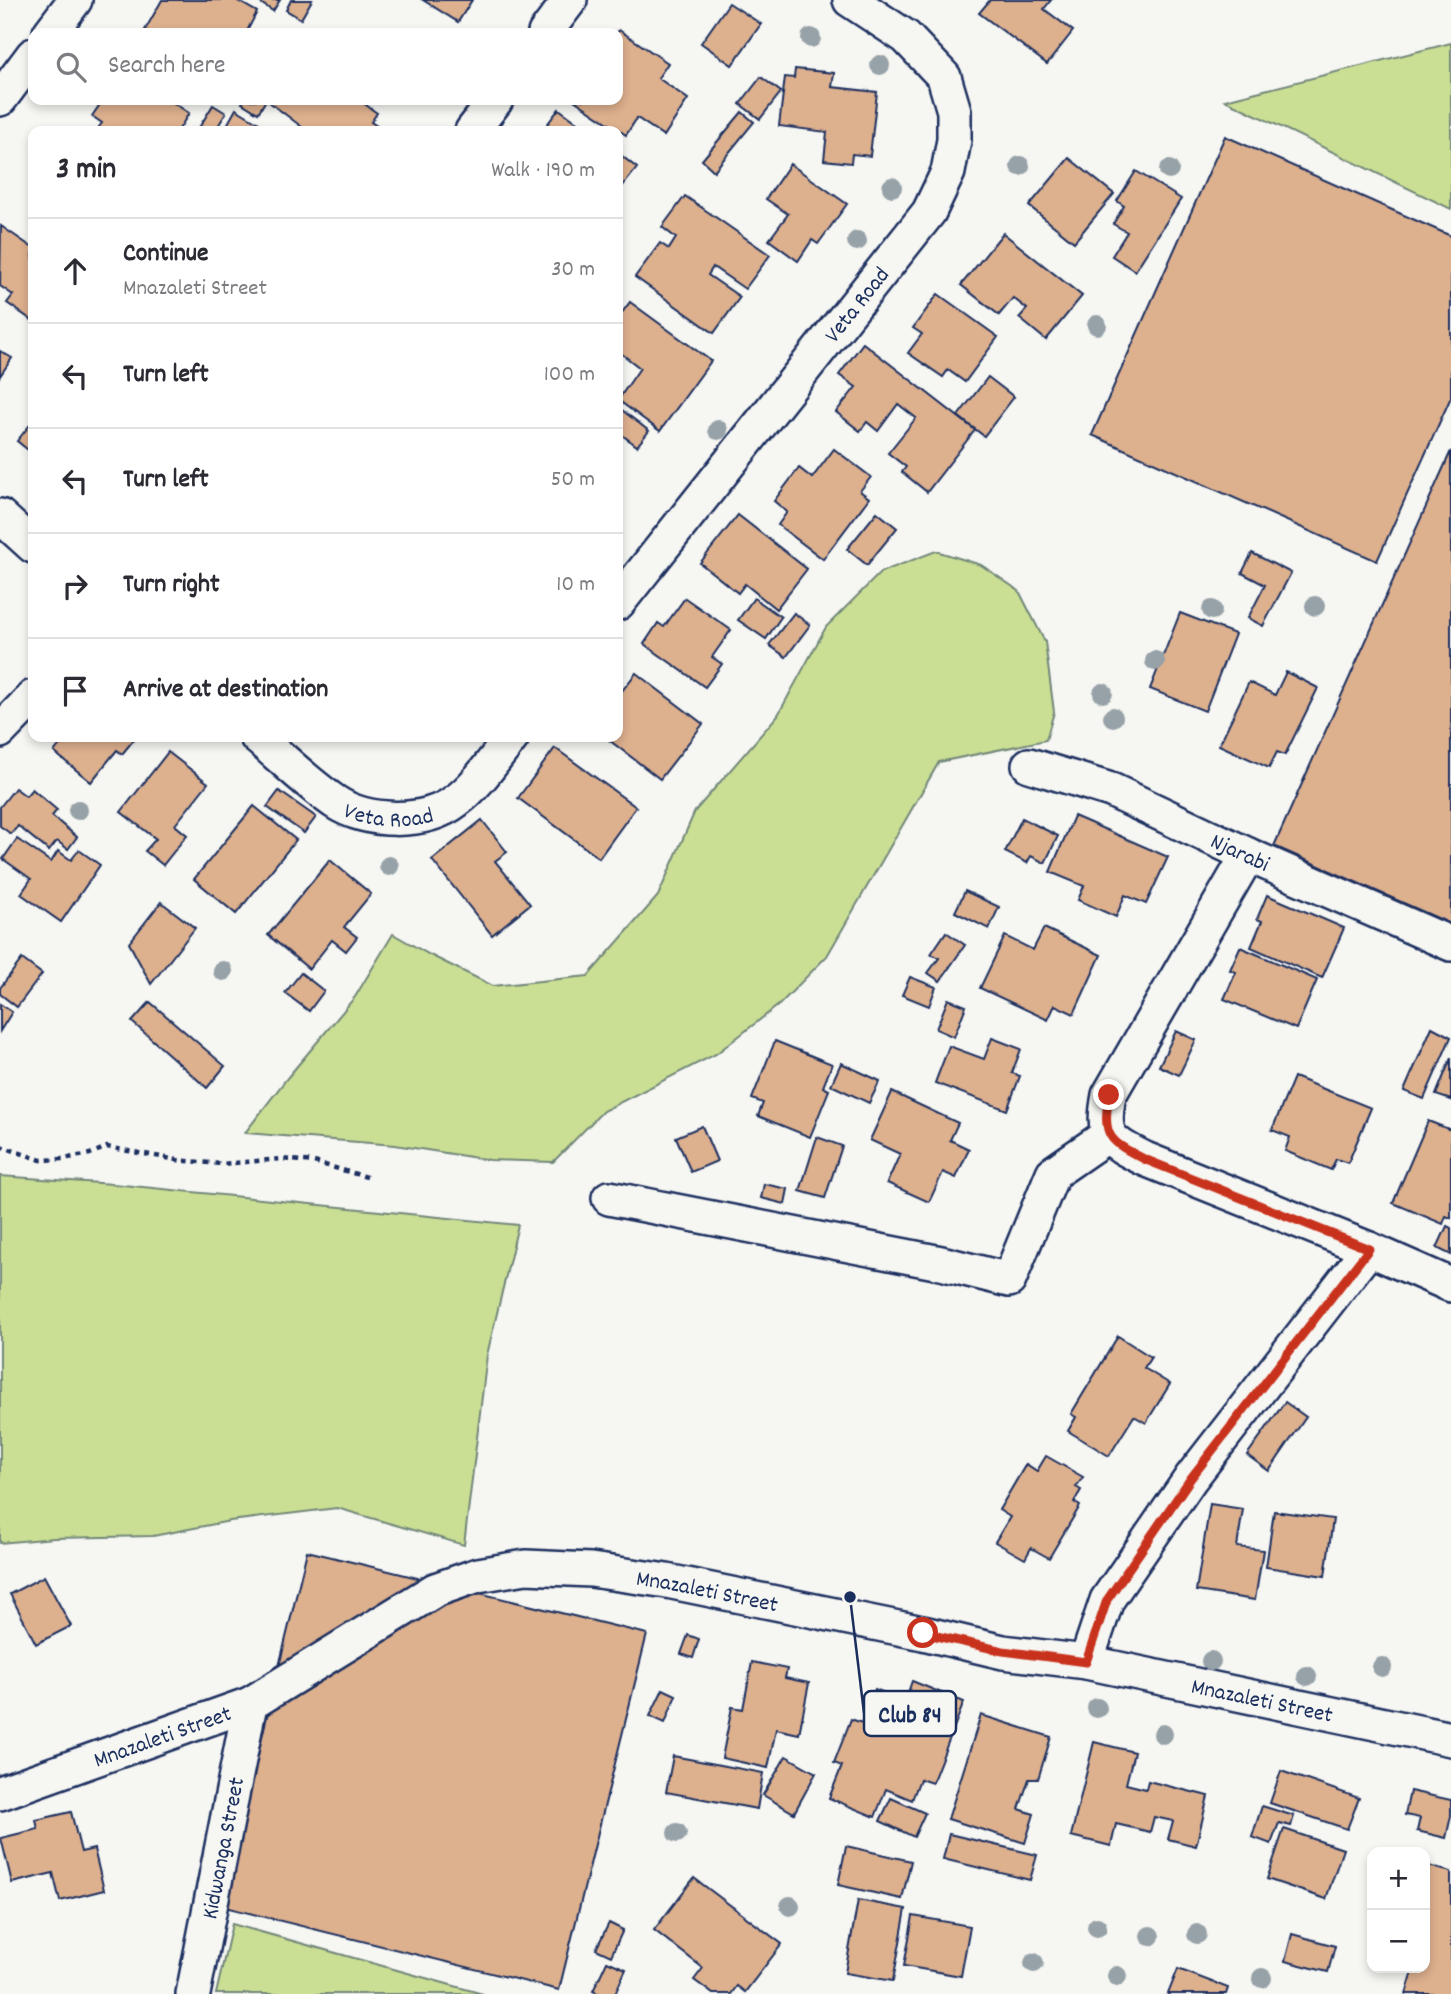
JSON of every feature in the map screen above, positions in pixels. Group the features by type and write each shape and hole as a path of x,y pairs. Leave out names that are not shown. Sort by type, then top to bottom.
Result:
{"street":[{"path":"54,28 75,0"},
{"path":"549,28 570,0"},
{"name":"Veta Road","path":"623,597 929,212 948,172 954,140 954,111 944,77 906,37 850,0"},
{"path":"0,99 28,62"},
{"path":"476,126 492,105"},
{"path":"0,516 28,541"},
{"path":"0,731 28,702"},
{"name":"Veta Road","path":"263,742 336,803 370,816 396,819 438,812 456,802 508,742"},
{"name":"Njarabi","path":"1029,765 1111,790 1248,855 1451,944"},
{"path":"1248,855 1109,1095 1105,1117 1108,1135 1121,1147 1144,1159 1369,1249 1451,1285"},
{"path":"609,1198 941,1263 1009,1280 1052,1173 1108,1135"},
{"path":"1086,1662 1107,1600 1191,1478 1369,1249"},
{"name":"Mnazaleti Street","path":"0,1793 250,1704 435,1590 478,1575 526,1567 591,1570 667,1581 1003,1651 1086,1662 1451,1739"},
{"name":"Kidwanga Street","path":"192,1994 250,1704"}],"path":[{"path":"0,1146 41,1160 90,1154 107,1147 177,1160 221,1164 281,1159 314,1162 369,1178"}],"green space":[{"path":"1451,43 1451,209 1225,100"},
{"path":"936,551 981,565 1019,591 1045,642 1054,712 1046,740 939,762 827,956 780,1004 716,1054 603,1111 553,1162 490,1160 395,1145 245,1133 355,997 393,934 493,986 588,976 658,896 695,811 778,715 826,627 881,572"},
{"path":"0,1176 113,1184 518,1225 487,1355 464,1545 337,1508 230,1521 153,1536 54,1538 0,1543"},
{"path":"232,1924 483,1994 216,1994"}],"building":[{"path":"162,0 236,0 257,12 249,28 146,28"},
{"path":"256,0 280,0 273,11"},
{"path":"291,0 312,0 301,19 286,10"},
{"path":"423,0 472,0 458,22"},
{"path":"990,0 1051,0 1044,9 1073,31 1047,64 979,13"},
{"path":"729,3 761,24 732,65 701,43"},
{"path":"623,33 668,63 658,78 688,99 664,136 637,118 626,135 623,133 623,126 613,126 581,105 623,105"},
{"path":"795,69 834,73 832,87 877,92 870,156 852,154 851,163 824,160 827,132 779,126 785,77 794,78"},
{"path":"761,77 781,92 760,119 740,104"},
{"path":"100,105 177,105 189,113 181,126 100,126 102,123 92,116"},
{"path":"213,105 226,113 218,126 200,126"},
{"path":"245,105 263,105 258,113"},
{"path":"273,105 366,105 377,113 371,122 377,126 301,126"},
{"path":"236,109 264,126 229,126"},
{"path":"559,109 582,126 546,126"},
{"path":"742,112 754,122 714,171 702,160"},
{"path":"1225,136 1451,236 1451,397 1377,561 1092,435"},
{"path":"623,157 637,168 623,186"},
{"path":"1069,158 1114,194 1074,242 1029,206"},
{"path":"790,164 847,204 818,244 812,240 798,261 769,240 788,214 766,199"},
{"path":"1136,171 1181,199 1135,271 1112,256 1127,232 1113,224 1124,206 1117,201"},
{"path":"685,196 770,255 745,289 713,267 708,275 740,297 714,333 635,277 660,243 669,249 676,238 662,227"},
{"path":"1,226 28,245 28,318 7,303 13,295 0,286"},
{"path":"1003,233 1082,296 1046,340 1019,318 1027,309 1013,298 999,315 961,285"},
{"path":"938,294 998,337 965,382 948,370 943,377 908,353 922,334 913,328"},
{"path":"630,302 711,361 660,431 623,404 623,393 640,368 623,355 623,311"},
{"path":"863,343 975,430 927,492 902,472 906,467 888,453 916,418 898,404 878,431 867,422 860,431 836,412 856,387 839,375"},
{"path":"0,351 12,358 0,376"},
{"path":"988,377 1014,397 984,436 958,416"},
{"path":"623,411 649,431 637,446 623,436"},
{"path":"28,427 28,450 17,441"},
{"path":"834,449 871,477 860,491 869,498 823,559 778,525 787,512 774,501 799,468 812,478"},
{"path":"1451,451 1451,924 1274,846"},
{"path":"877,512 897,528 867,565 847,549"},
{"path":"738,515 807,569 776,609 745,584 738,593 700,563"},
{"path":"1252,553 1291,573 1263,626 1248,618 1265,585 1242,573"},
{"path":"685,598 731,630 712,657 722,664 705,687 644,644 658,623 664,627"},
{"path":"754,598 781,617 766,639 738,620"},
{"path":"794,613 810,625 786,657 769,645"},
{"path":"1180,613 1235,634 1205,711 1150,689"},
{"path":"1286,672 1318,688 1285,755 1277,752 1269,768 1219,745 1249,682 1275,695"},
{"path":"636,673 703,724 660,779 612,742 623,742 623,690"},
{"path":"62,742 132,742 122,754 117,750 91,782 54,752"},
{"path":"555,748 636,807 599,858 518,798"},
{"path":"168,752 208,783 175,825 187,835 163,865 145,851 156,839 121,812"},
{"path":"15,788 26,796 32,789 57,810 52,816 77,837 68,849 57,841 49,851 18,826 11,834 0,826 0,807"},
{"path":"279,791 316,817 304,833 267,807"},
{"path":"254,806 296,840 236,914 194,879"},
{"path":"1074,816 1168,857 1146,904 1125,895 1116,917 1078,900 1084,886 1050,872"},
{"path":"1022,818 1058,836 1045,863 1031,856 1027,863 1005,852"},
{"path":"482,820 507,852 495,861 530,904 492,935 432,860"},
{"path":"17,839 51,862 58,851 71,860 79,850 100,865 61,922 21,894 31,879 3,859"},
{"path":"330,860 371,894 344,927 357,937 346,951 332,940 309,969 268,935"},
{"path":"965,891 999,907 989,929 955,912"},
{"path":"1267,895 1344,928 1322,978 1251,947 1262,921 1257,919"},
{"path":"161,902 195,928 151,984 129,943"},
{"path":"1044,928 1101,955 1074,1014 1055,1005 1048,1020 980,988 1005,936 1033,950"},
{"path":"946,932 965,945 940,981 928,973 939,958 931,954"},
{"path":"1240,947 1317,980 1296,1029 1224,999 1236,972 1230,970"},
{"path":"22,959 42,974 17,1007 0,994 0,988"},
{"path":"301,973 324,991 309,1011 285,993"},
{"path":"910,977 936,987 929,1006 902,995"},
{"path":"948,999 966,1006 954,1037 936,1029"},
{"path":"150,1002 225,1066 207,1088 132,1022"},
{"path":"0,1004 12,1012 0,1031"},
{"path":"1432,1027 1451,1037 1424,1099 1404,1091"},
{"path":"1176,1031 1196,1040 1179,1075 1159,1066"},
{"path":"992,1038 1021,1049 1012,1073 1020,1076 1007,1110 935,1083 949,1046 984,1059"},
{"path":"775,1041 832,1064 823,1087 829,1090 810,1137 758,1116 763,1103 752,1099"},
{"path":"1451,1058 1451,1100 1436,1095"},
{"path":"841,1063 880,1081 869,1103 831,1085"},
{"path":"1294,1077 1371,1108 1348,1163 1336,1159 1331,1170 1285,1151 1290,1137 1272,1130"},
{"path":"892,1092 958,1123 950,1140 969,1149 956,1178 943,1172 929,1202 887,1183 900,1154 870,1140"},
{"path":"1428,1121 1451,1130 1451,1218 1446,1216 1443,1224 1393,1203"},
{"path":"702,1126 717,1161 691,1172 676,1137"},
{"path":"817,1137 842,1146 825,1198 800,1191"},
{"path":"764,1184 788,1189 785,1204 761,1198"},
{"path":"1447,1226 1451,1228 1451,1255 1437,1248"},
{"path":"1118,1336 1151,1357 1144,1368 1170,1384 1146,1423 1134,1416 1109,1456 1068,1431 1076,1417 1071,1414"},
{"path":"1285,1402 1306,1417 1269,1471 1247,1455"},
{"path":"1046,1456 1083,1477 1076,1487 1081,1490 1074,1502 1080,1506 1049,1558 1031,1548 1025,1559 995,1542 1010,1517 999,1510 1026,1464 1037,1471"},
{"path":"1210,1504 1243,1509 1237,1547 1263,1550 1255,1600 1196,1591"},
{"path":"1274,1511 1333,1519 1325,1576 1266,1567"},
{"path":"307,1551 647,1634 559,1990 221,1906"},
{"path":"44,1576 71,1626 36,1644 10,1594"},
{"path":"688,1635 699,1639 693,1658 681,1654"},
{"path":"752,1662 787,1669 785,1678 809,1683 799,1734 776,1729 768,1768 722,1758 732,1707 743,1709"},
{"path":"912,1681 964,1702 932,1783 920,1779 912,1800 886,1789 875,1817 829,1798 842,1766 834,1763 851,1719 862,1723 875,1689 905,1701"},
{"path":"663,1689 676,1695 665,1723 650,1716"},
{"path":"981,1715 1051,1737 1038,1779 1029,1779 1019,1809 1034,1814 1025,1843 948,1819"},
{"path":"1094,1742 1134,1752 1126,1784 1146,1789 1148,1781 1208,1796 1196,1846 1168,1839 1173,1821 1154,1817 1150,1832 1116,1824 1111,1846 1071,1836"},
{"path":"673,1756 763,1773 757,1809 666,1792"},
{"path":"786,1756 816,1773 794,1813 763,1795"},
{"path":"1281,1771 1359,1798 1347,1829 1270,1803"},
{"path":"1410,1791 1451,1800 1446,1838 1417,1831 1420,1818 1405,1815"},
{"path":"891,1798 925,1813 914,1837 880,1821"},
{"path":"1262,1806 1294,1816 1291,1826 1279,1823 1271,1844 1252,1837"},
{"path":"71,1812 81,1852 94,1849 104,1890 60,1901 53,1873 12,1883 1,1838 38,1829 36,1820"},
{"path":"1284,1829 1343,1849 1326,1899 1267,1879"},
{"path":"949,1834 1037,1855 1030,1880 943,1859"},
{"path":"846,1846 911,1861 902,1899 838,1885"},
{"path":"1430,1866 1451,1872 1451,1994 1406,1994 1412,1973 1430,1973"},
{"path":"694,1878 782,1944 745,1992 737,1986 731,1994 713,1994 694,1980 703,1968 654,1930"},
{"path":"858,1900 906,1909 893,1981 845,1973"},
{"path":"913,1916 970,1926 961,1976 904,1966"},
{"path":"609,1923 623,1930 611,1956 596,1949"},
{"path":"1292,1934 1335,1946 1328,1972 1285,1961"},
{"path":"607,1961 626,1969 615,1994 599,1994 593,1991"},
{"path":"1178,1969 1228,1988 1226,1994 1168,1994"}],"place":[{"name":"Club 84","path":"850,1597"}],"route":[{"path":"923,1633 1003,1651 1086,1662 1107,1600 1191,1478 1369,1249 1144,1159 1121,1147 1108,1135 1105,1117 1109,1095"}]}
